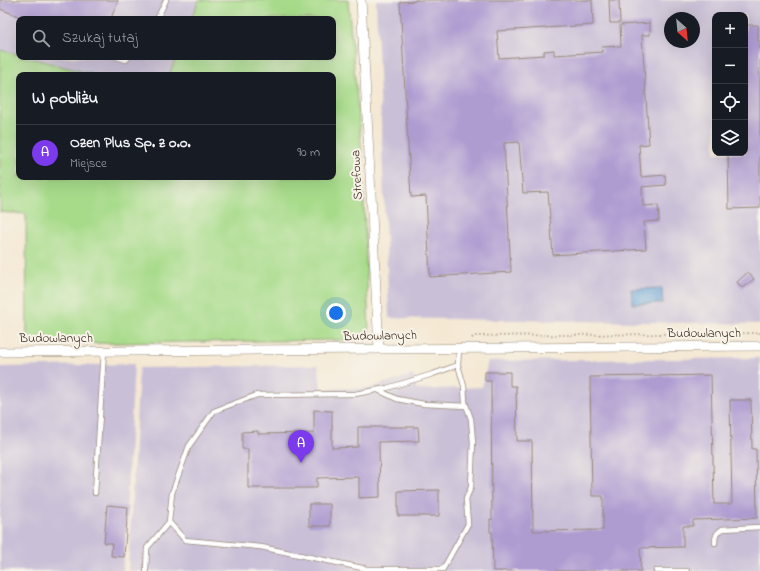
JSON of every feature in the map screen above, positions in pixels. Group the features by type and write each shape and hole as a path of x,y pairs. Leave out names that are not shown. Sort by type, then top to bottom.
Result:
{"street":[{"name":"Strefowa","path":"360,0 379,349"},
{"name":"Budowlanych","path":"0,352 760,346"}],"lane":[{"path":"158,16 166,0"},
{"path":"169,522 185,540 261,547 367,569 444,570 468,524 466,499 471,487 473,442 471,419 465,402 464,386 458,365 459,348"},
{"path":"95,493 104,351"},
{"path":"146,571 147,548 169,522 172,493 189,446 214,411 257,395 355,394 378,390 458,365"},
{"path":"378,390 397,400 424,404 466,406"},
{"path":"714,543 715,537 722,529 760,527"},
{"path":"656,571 687,571"}],"path":[{"path":"459,348 475,336 760,333"}],"shaded area":[{"path":"0,0 199,0 192,16 16,16 16,54 0,50"},
{"path":"376,0 760,0 760,324 389,318"},
{"path":"38,60 175,60 170,72 83,72"},
{"path":"760,358 760,571 128,571 139,368 318,365 321,389 369,388 413,375 417,390 482,387 488,361"},
{"path":"134,364 123,571 0,571 0,367"}],"green space":[{"path":"199,0 348,0 362,155 369,333 362,337 344,340 41,344 27,339 26,214 0,212 0,50 16,54 16,60 38,60 83,72 16,72 16,180 336,180 336,72 170,72 175,60 336,60 336,16 192,16"}],"water":[{"path":"662,288 663,303 632,304 631,289"}],"building":[{"path":"0,0 118,0 112,16 18,16 0,9"},
{"path":"415,0 592,0 593,25 497,31 499,58 544,55 544,51 554,50 554,55 603,52 602,47 621,46 620,25 650,23 650,35 642,35 649,144 639,145 641,177 665,175 666,185 642,187 643,206 658,205 659,221 644,222 646,249 553,255 548,192 523,193 519,142 504,143 511,272 430,277 426,196 411,197 400,2"},
{"path":"609,0 619,0 620,23 610,23"},
{"path":"748,25 758,25 758,41 760,41 760,208 729,209 728,156 748,156"},
{"path":"748,272 754,279 742,288 737,282"},
{"path":"485,372 510,372 510,386 516,386 517,441 532,441 533,531 603,530 603,496 592,496 590,377 711,375 714,504 732,504 730,400 751,400 752,449 756,449 757,518 693,520 693,526 683,526 683,547 640,548 641,571 493,571 492,532 490,532 490,519 492,520 491,381 485,381"},
{"path":"314,410 332,411 332,448 358,447 358,427 418,427 419,441 379,442 380,497 359,498 359,477 317,478 317,488 248,488 248,449 242,449 242,432 258,431 258,434 314,433"},
{"path":"439,490 439,516 398,516 398,491"},
{"path":"309,504 330,504 330,526 309,526"},
{"path":"107,505 128,507 124,557 111,556 112,543 104,543"}],"place":[{"name":"Ozen Plus Sp. z o.o.","path":"301,463"}]}
